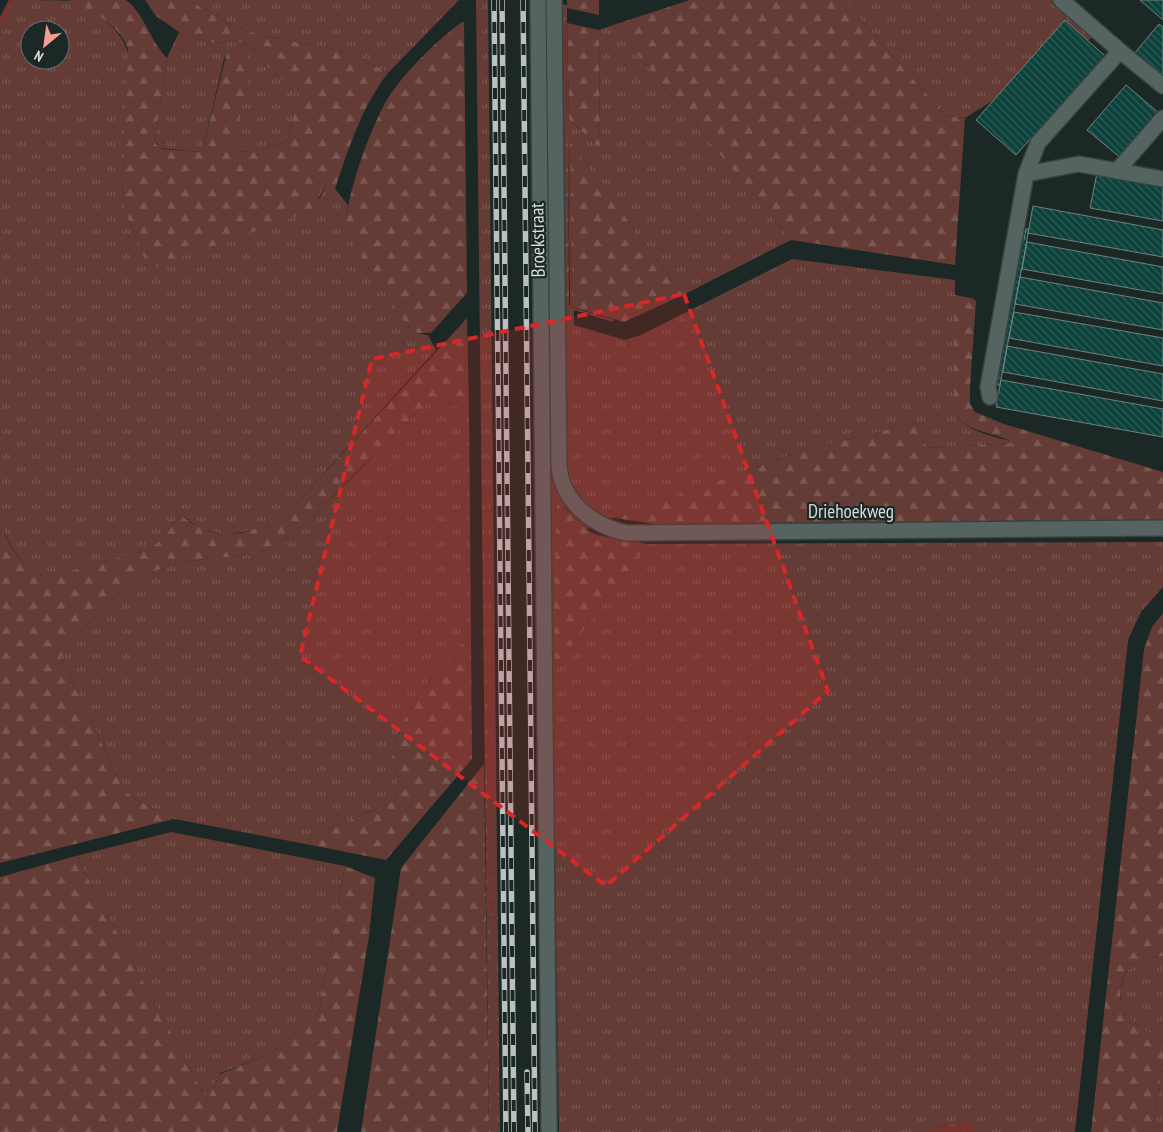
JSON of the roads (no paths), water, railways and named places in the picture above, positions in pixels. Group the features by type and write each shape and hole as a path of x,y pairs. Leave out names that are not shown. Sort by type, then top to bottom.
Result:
{"street":[{"path":"538,0 549,1132"},
{"name":"Broekstraat","path":"554,0 559,466 563,485"},
{"path":"1060,0 1163,86"},
{"path":"990,398 988,387 1026,174 1038,142 1120,51"},
{"path":"1117,171 1163,118"},
{"path":"1026,174 1080,164 1163,179"},
{"path":"542,507 543,500 549,493 563,485"},
{"name":"Driehoekweg","path":"563,485 577,506 594,521 612,530 627,533 1163,528"}],"water":[{"path":"565,23 567,23 569,119 567,119"},
{"path":"568,141 570,142 572,307 614,320 613,322 574,310 570,307"},
{"path":"485,498 488,498 492,924 489,924"},
{"path":"966,1122 973,1126 974,1132 929,1132 936,1127"}],"waterway":[{"path":"0,21 11,0"}],"railway":[{"path":"494,0 506,1132"},
{"path":"502,0 514,1132"},
{"path":"523,0 535,1132"},
{"path":"527,1072 528,1132"}]}
